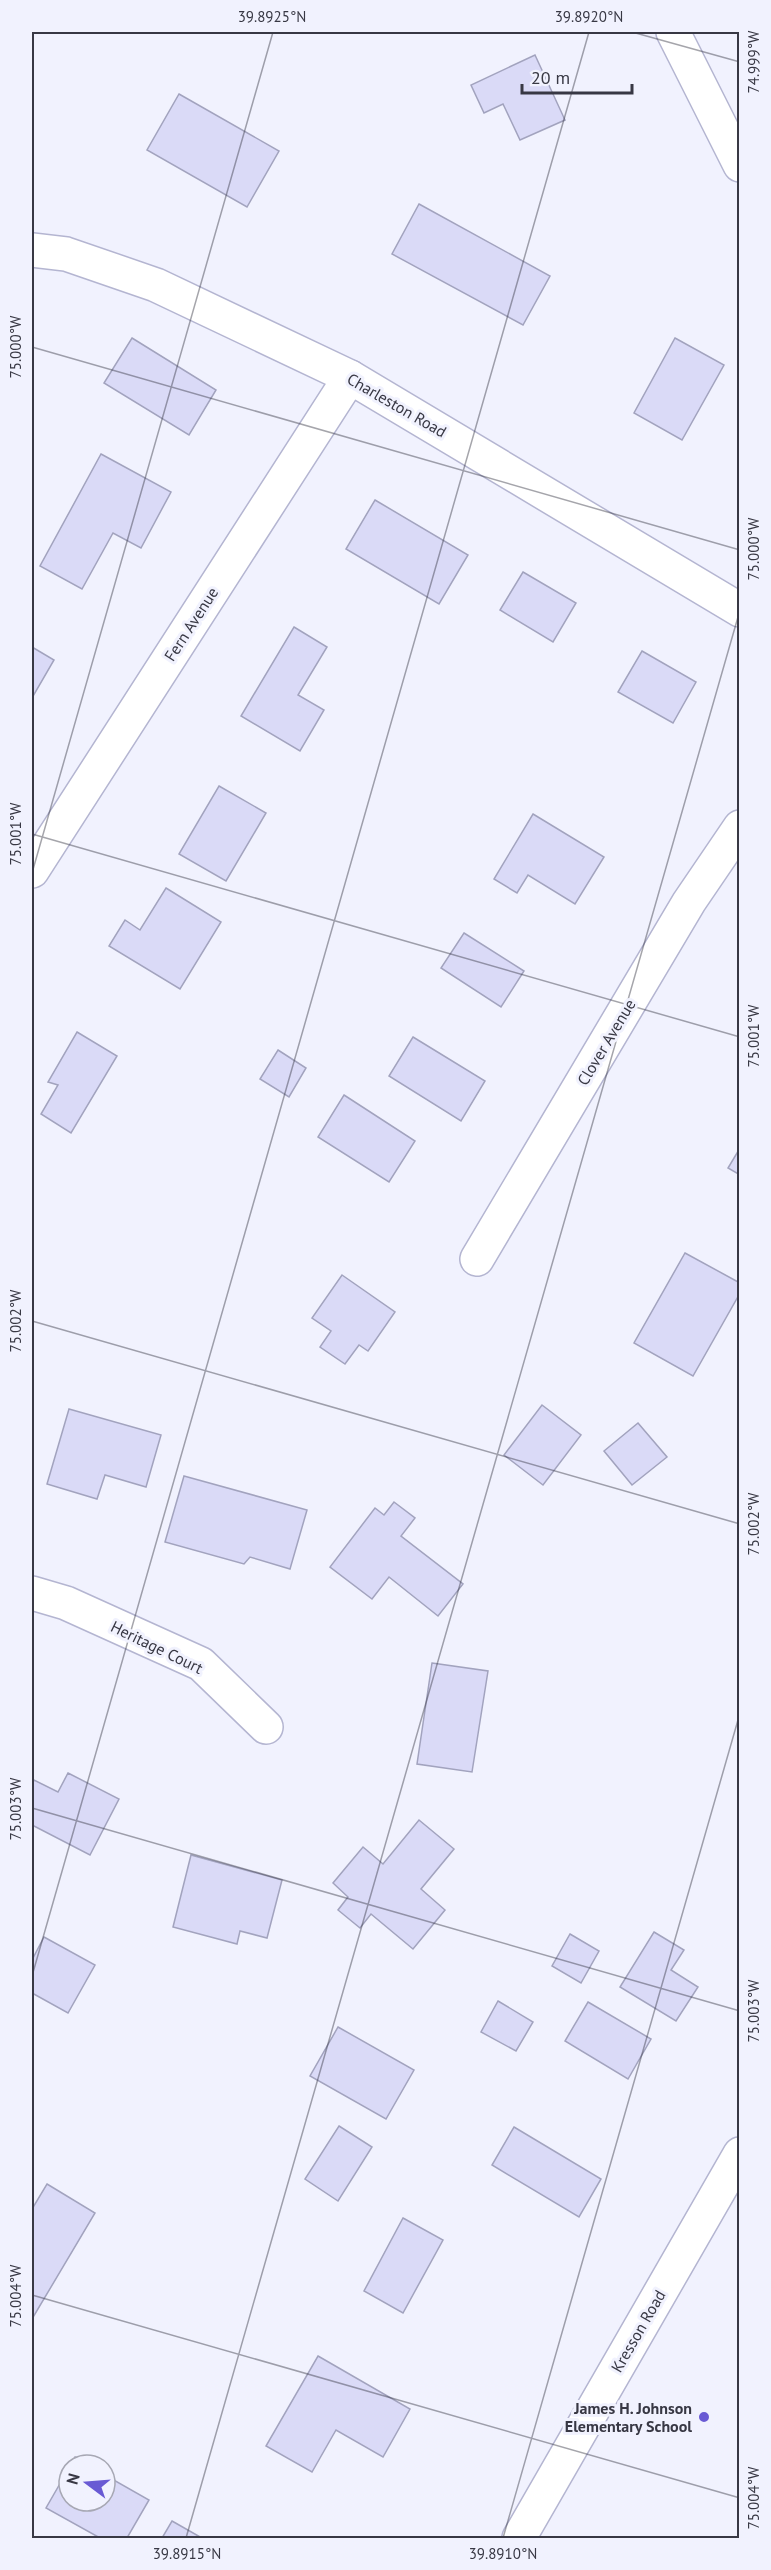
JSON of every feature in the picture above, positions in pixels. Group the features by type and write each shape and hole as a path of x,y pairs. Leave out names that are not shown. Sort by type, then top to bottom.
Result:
{"street":[{"path":"673,32 740,165"},
{"name":"Charleston Road","path":"32,250 66,254 156,285 350,377 740,610"},
{"name":"Fern Avenue","path":"32,872 350,377"},
{"name":"Clover Avenue","path":"477,1259 683,912 740,827"},
{"name":"Heritage Court","path":"32,1593 66,1603 201,1664 266,1727"},
{"name":"Kresson Road","path":"519,2538 740,2154"}],"building":[{"path":"535,55 565,120 520,140 503,104 484,113 471,85"},
{"path":"179,94 279,151 247,207 147,150"},
{"path":"419,204 550,276 523,325 392,254"},
{"path":"132,338 216,390 189,435 104,383"},
{"path":"675,338 724,365 682,440 634,413"},
{"path":"101,454 171,492 141,548 113,533 82,589 40,566"},
{"path":"375,500 468,555 439,604 346,549"},
{"path":"523,572 576,603 553,642 500,610"},
{"path":"294,627 327,647 298,695 324,710 300,751 241,716"},
{"path":"32,647 54,660 32,698"},
{"path":"642,651 696,682 673,723 618,692"},
{"path":"219,786 266,813 226,881 179,854"},
{"path":"533,814 604,857 575,904 528,875 517,893 494,879"},
{"path":"166,888 221,922 180,989 109,946 125,920 140,930"},
{"path":"464,933 524,971 501,1007 441,968"},
{"path":"77,1032 117,1056 71,1133 41,1114 58,1085 48,1082"},
{"path":"413,1037 485,1081 461,1121 389,1076"},
{"path":"278,1050 306,1068 289,1097 260,1079"},
{"path":"344,1095 415,1141 389,1182 318,1137"},
{"path":"740,1148 740,1175 728,1168"},
{"path":"685,1253 740,1283 740,1293 693,1376 634,1343"},
{"path":"342,1275 395,1312 368,1351 359,1345 345,1364 320,1347 331,1331 312,1318"},
{"path":"542,1405 581,1435 543,1485 504,1455"},
{"path":"69,1409 161,1435 146,1487 105,1475 97,1499 47,1484"},
{"path":"638,1423 667,1457 632,1485 604,1451"},
{"path":"184,1476 307,1510 290,1569 250,1557 244,1564 165,1542"},
{"path":"394,1502 415,1518 401,1536 463,1584 438,1616 389,1577 372,1599 330,1567 375,1508 384,1515"},
{"path":"432,1663 488,1671 472,1772 417,1764"},
{"path":"68,1773 119,1799 90,1855 32,1825 34,1780 58,1792"},
{"path":"419,1820 454,1849 421,1889 445,1910 413,1949 371,1914 360,1928 338,1910 348,1897 333,1883 363,1847 383,1864"},
{"path":"191,1855 282,1880 267,1938 240,1931 237,1944 173,1927"},
{"path":"654,1932 684,1950 671,1970 698,1987 676,2021 620,1987"},
{"path":"570,1934 599,1951 581,1983 552,1966"},
{"path":"44,1937 95,1965 68,2013 32,1993 32,1960"},
{"path":"498,2001 533,2022 516,2051 481,2032"},
{"path":"588,2002 651,2039 628,2079 565,2041"},
{"path":"338,2027 414,2070 386,2119 310,2076"},
{"path":"339,2126 372,2147 338,2201 305,2179"},
{"path":"514,2127 601,2179 579,2217 492,2165"},
{"path":"47,2184 95,2213 32,2319 32,2209"},
{"path":"403,2218 443,2240 403,2313 364,2291"},
{"path":"318,2356 410,2409 383,2457 336,2430 312,2472 266,2446"},
{"path":"117,2482 149,2500 127,2538 100,2538 46,2508 57,2489 57,2513 117,2513"},
{"path":"172,2521 202,2538 162,2538"}],"place":[{"name":"James H. Johnson Elementary School","path":"704,2417"}]}
